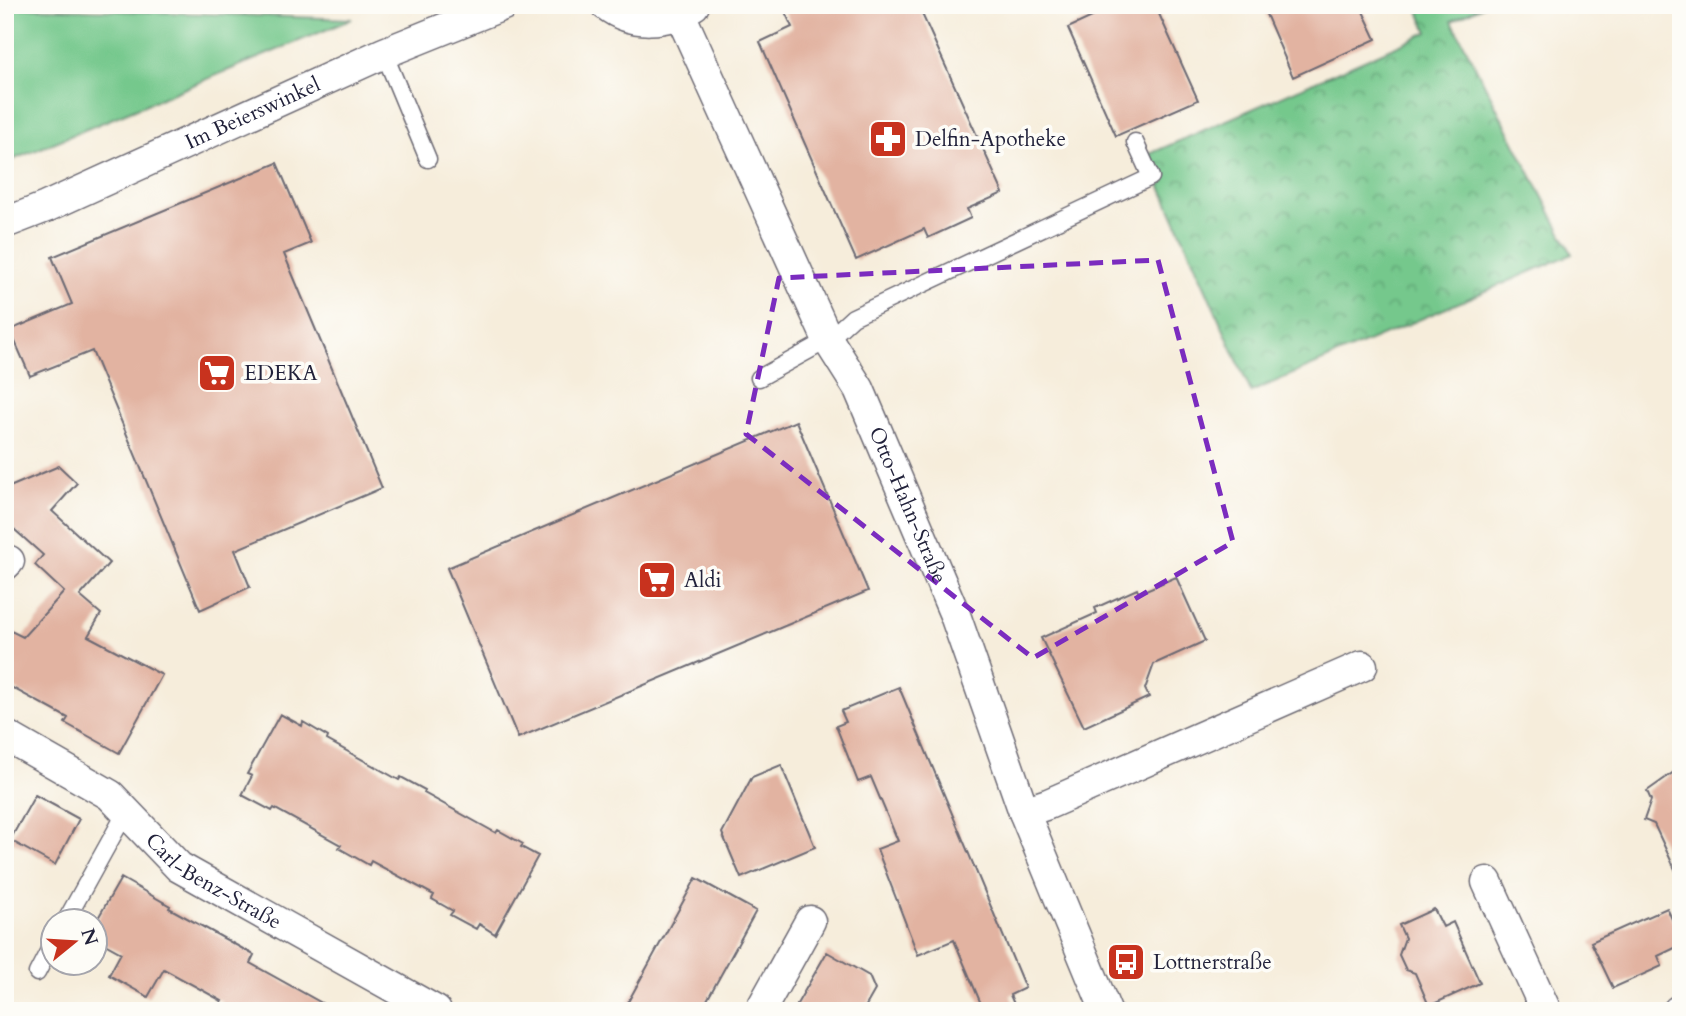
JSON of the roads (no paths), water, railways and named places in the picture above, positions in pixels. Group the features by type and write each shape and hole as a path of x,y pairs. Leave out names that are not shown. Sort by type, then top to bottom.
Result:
{"street":[{"name":"Im Beierswinkel","path":"5,223 46,207 384,53 503,5"},
{"path":"606,5 636,19 659,20 687,10"},
{"name":"Otto-Hahn-Straße","path":"687,10 828,340 859,389 956,615 1024,812 1106,1011"},
{"path":"1024,812 1048,804 1362,666"},
{"name":"Carl-Benz-Straße","path":"5,735 110,795 179,867 436,1011"},
{"path":"1488,883 1546,1011"},
{"path":"760,1011 810,921"}],"lane":[{"path":"384,53 428,159"},
{"path":"759,378 828,340 853,317 1152,177 1135,142"},
{"path":"73,908 126,812"}],"place":[{"name":"Delfin-Apotheke","path":"888,139"},
{"name":"EDEKA","path":"217,373"},
{"name":"Aldi","path":"657,580"},
{"name":"Lottnerstraße","path":"1126,962"}]}
